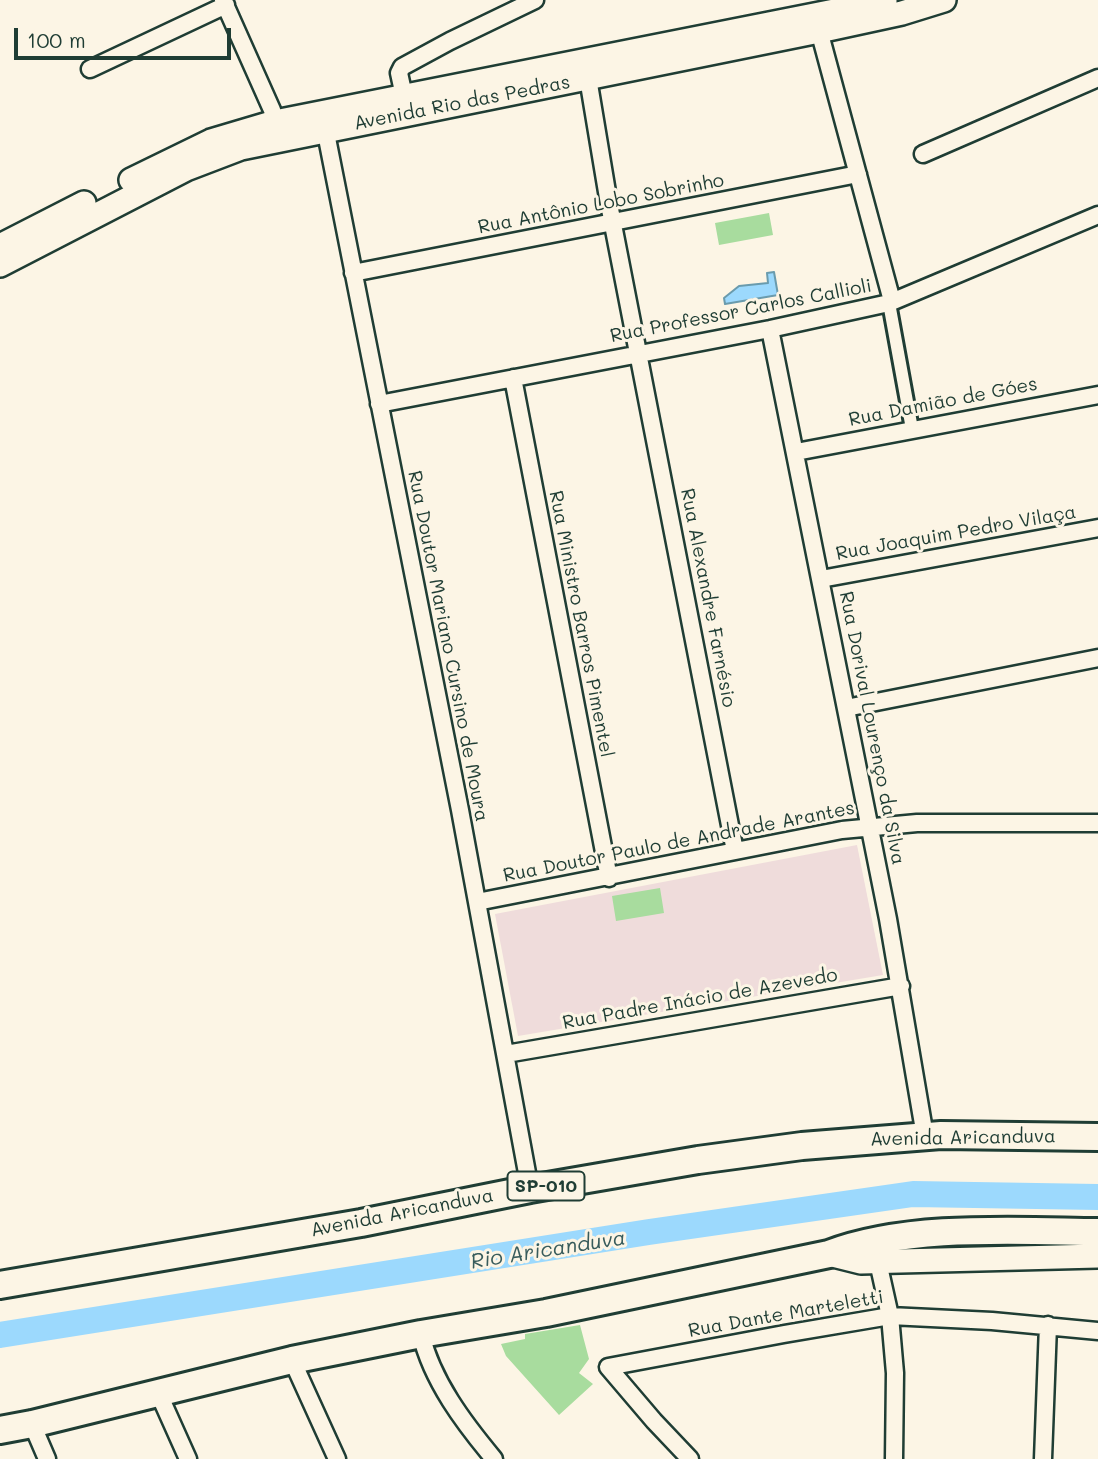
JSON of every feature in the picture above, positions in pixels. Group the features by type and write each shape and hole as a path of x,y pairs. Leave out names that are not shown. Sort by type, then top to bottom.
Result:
{"highway":[{"name":"Avenida Aricanduva","path":"0,1285 361,1223 530,1189 698,1160 802,1146 925,1136 1098,1137"},
{"path":"0,1430 292,1360 421,1334 547,1313 829,1254 866,1242 906,1236 1003,1231 1098,1232"}],"main road":[{"name":"Avenida Rio das Pedras","path":"0,246 183,153 234,132 274,132 323,121 588,78 817,23 888,0"},
{"name":"Avenida Rio das Pedras","path":"323,121 404,96 817,23 902,13 944,0"},
{"name":"Avenida Rio das Pedras","path":"0,265 195,165 274,132"},
{"path":"829,1254 848,1260 878,1262 1098,1256"}],"street":[{"path":"404,96 399,73 402,67 535,0"},
{"path":"90,69 225,2 272,110 274,132"},
{"path":"817,23 890,302 912,429"},
{"name":"Rua Alexandre Farnésio","path":"588,78 613,222 735,851"},
{"path":"923,154 1098,78"},
{"name":"Rua Doutor Mariano Cursino de Moura","path":"323,121 477,902 530,1189"},
{"name":"Rua Antônio Lobo Sobrinho","path":"352,273 858,174"},
{"name":"Rua Professor Carlos Callioli","path":"379,404 770,329 890,302 1098,215"},
{"name":"Rua Dorival Lourenço da Silva","path":"770,329 901,986 925,1136"},
{"name":"Rua Ministro Barros Pimentel","path":"513,378 609,878"},
{"name":"Rua Damião de Góes","path":"796,452 1098,394"},
{"name":"Rua Joaquim Pedro Vilaça","path":"821,579 1098,528"},
{"path":"846,708 1098,658"},
{"name":"Rua Doutor Paulo de Andrade Arantes","path":"477,902 870,827 917,823 1098,823"},
{"name":"Rua Padre Inácio de Azevedo","path":"506,1054 901,986"},
{"path":"878,1262 890,1316 895,1373 894,1459"},
{"name":"Rua Dante Marteletti","path":"690,1459 608,1367 890,1316 1048,1325 1098,1331"},
{"path":"1043,1459 1048,1325"},
{"path":"421,1334 426,1356 440,1381 477,1438 495,1459"},
{"path":"292,1360 337,1459"},
{"path":"158,1392 188,1459"},
{"path":"32,1424 47,1459"}],"shaded area":[{"path":"857,845 883,975 518,1036 495,914"}],"green space":[{"path":"769,213 773,235 719,245 715,223"},
{"path":"660,888 664,913 616,921 612,896"},
{"path":"580,1325 589,1359 579,1373 593,1384 559,1415 506,1356 501,1344 525,1339 525,1334"}],"water":[{"path":"774,272 778,295 725,304 724,298 739,286 768,283 767,273"}],"waterway":[{"name":"Rio Aricanduva","path":"0,1335 649,1232 913,1194 1098,1197"}]}
